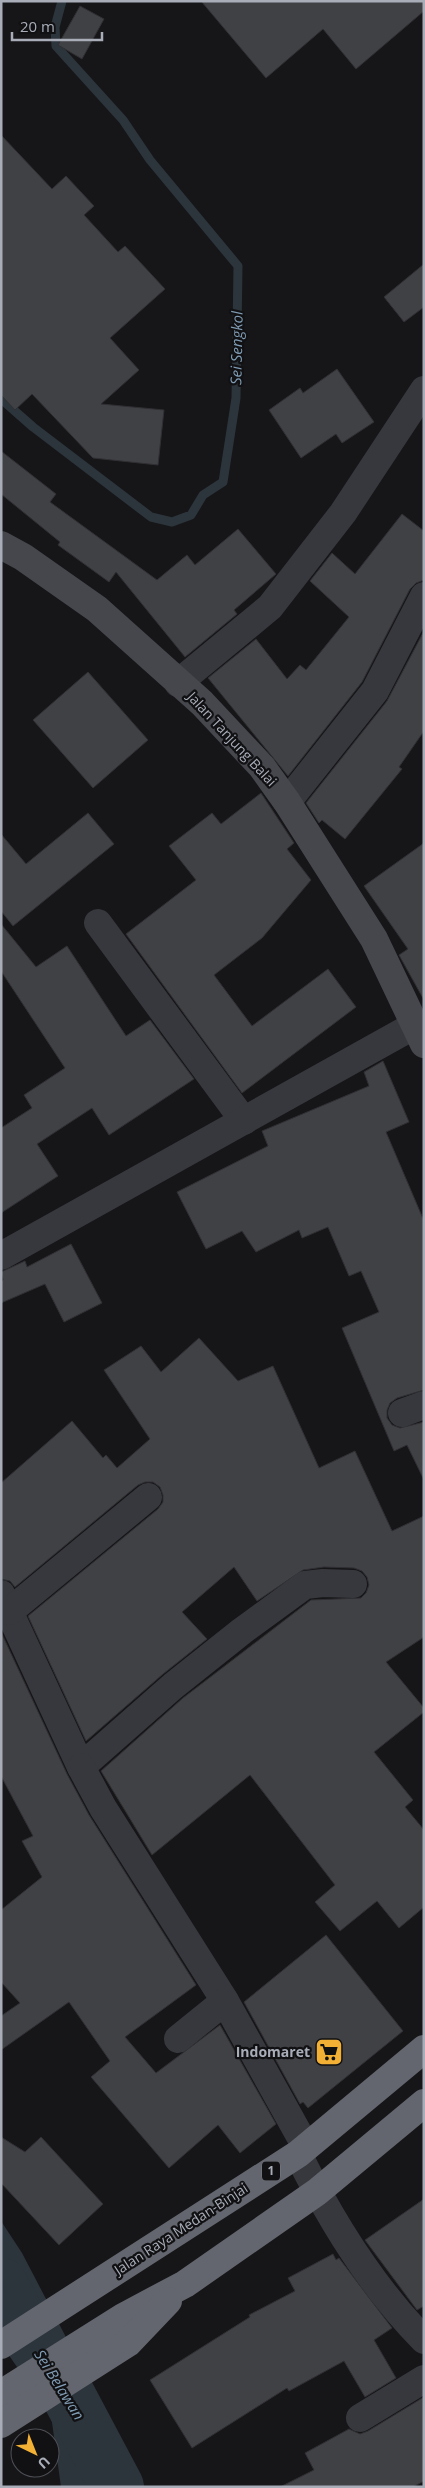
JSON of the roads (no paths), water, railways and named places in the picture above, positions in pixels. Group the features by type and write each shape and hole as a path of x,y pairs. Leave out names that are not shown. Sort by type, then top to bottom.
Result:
{"highway":[{"name":"Jalan Raya Medan-Binjai","path":"1,2345 302,2150 424,2048"},
{"path":"1,2394 123,2317 185,2284 316,2192 424,2103"},
{"path":"1,2424 128,2343 185,2284"}],"street":[{"path":"178,683 270,607 343,513 424,390"},
{"name":"Jalan Tanjung Balai","path":"1,545 23,557 97,609 202,703 262,767 287,802 374,939 419,1035"},
{"path":"287,802 374,691 424,596"},
{"path":"98,923 244,1121"},
{"path":"1,1256 244,1121 419,1035"},
{"path":"148,1497 6,1602 81,1767 103,1808 225,2001 302,2150 316,2192 358,2260 409,2325 424,2340"},
{"path":"81,1767 173,1686 242,1631 306,1586 323,1582 353,1584"},
{"path":"178,2038 225,2001"},
{"path":"360,2418 424,2380"}],"water":[{"name":"Sei Belawan","path":"1,2221 22,2253 92,2387 91,2455 109,2487 61,2487 60,2428 53,2428 51,2415 1,2320"}],"waterway":[{"name":"Sei Sengkol","path":"1,399 33,427 151,517 172,522 191,515 203,495 223,482 236,398 238,266 150,160 123,120 56,46 55,27 62,1"},
{"name":"Sei Belawan","path":"1,2284 29,2337 65,2389 117,2487"}],"place":[{"name":"Indomaret","path":"329,2052"}]}
